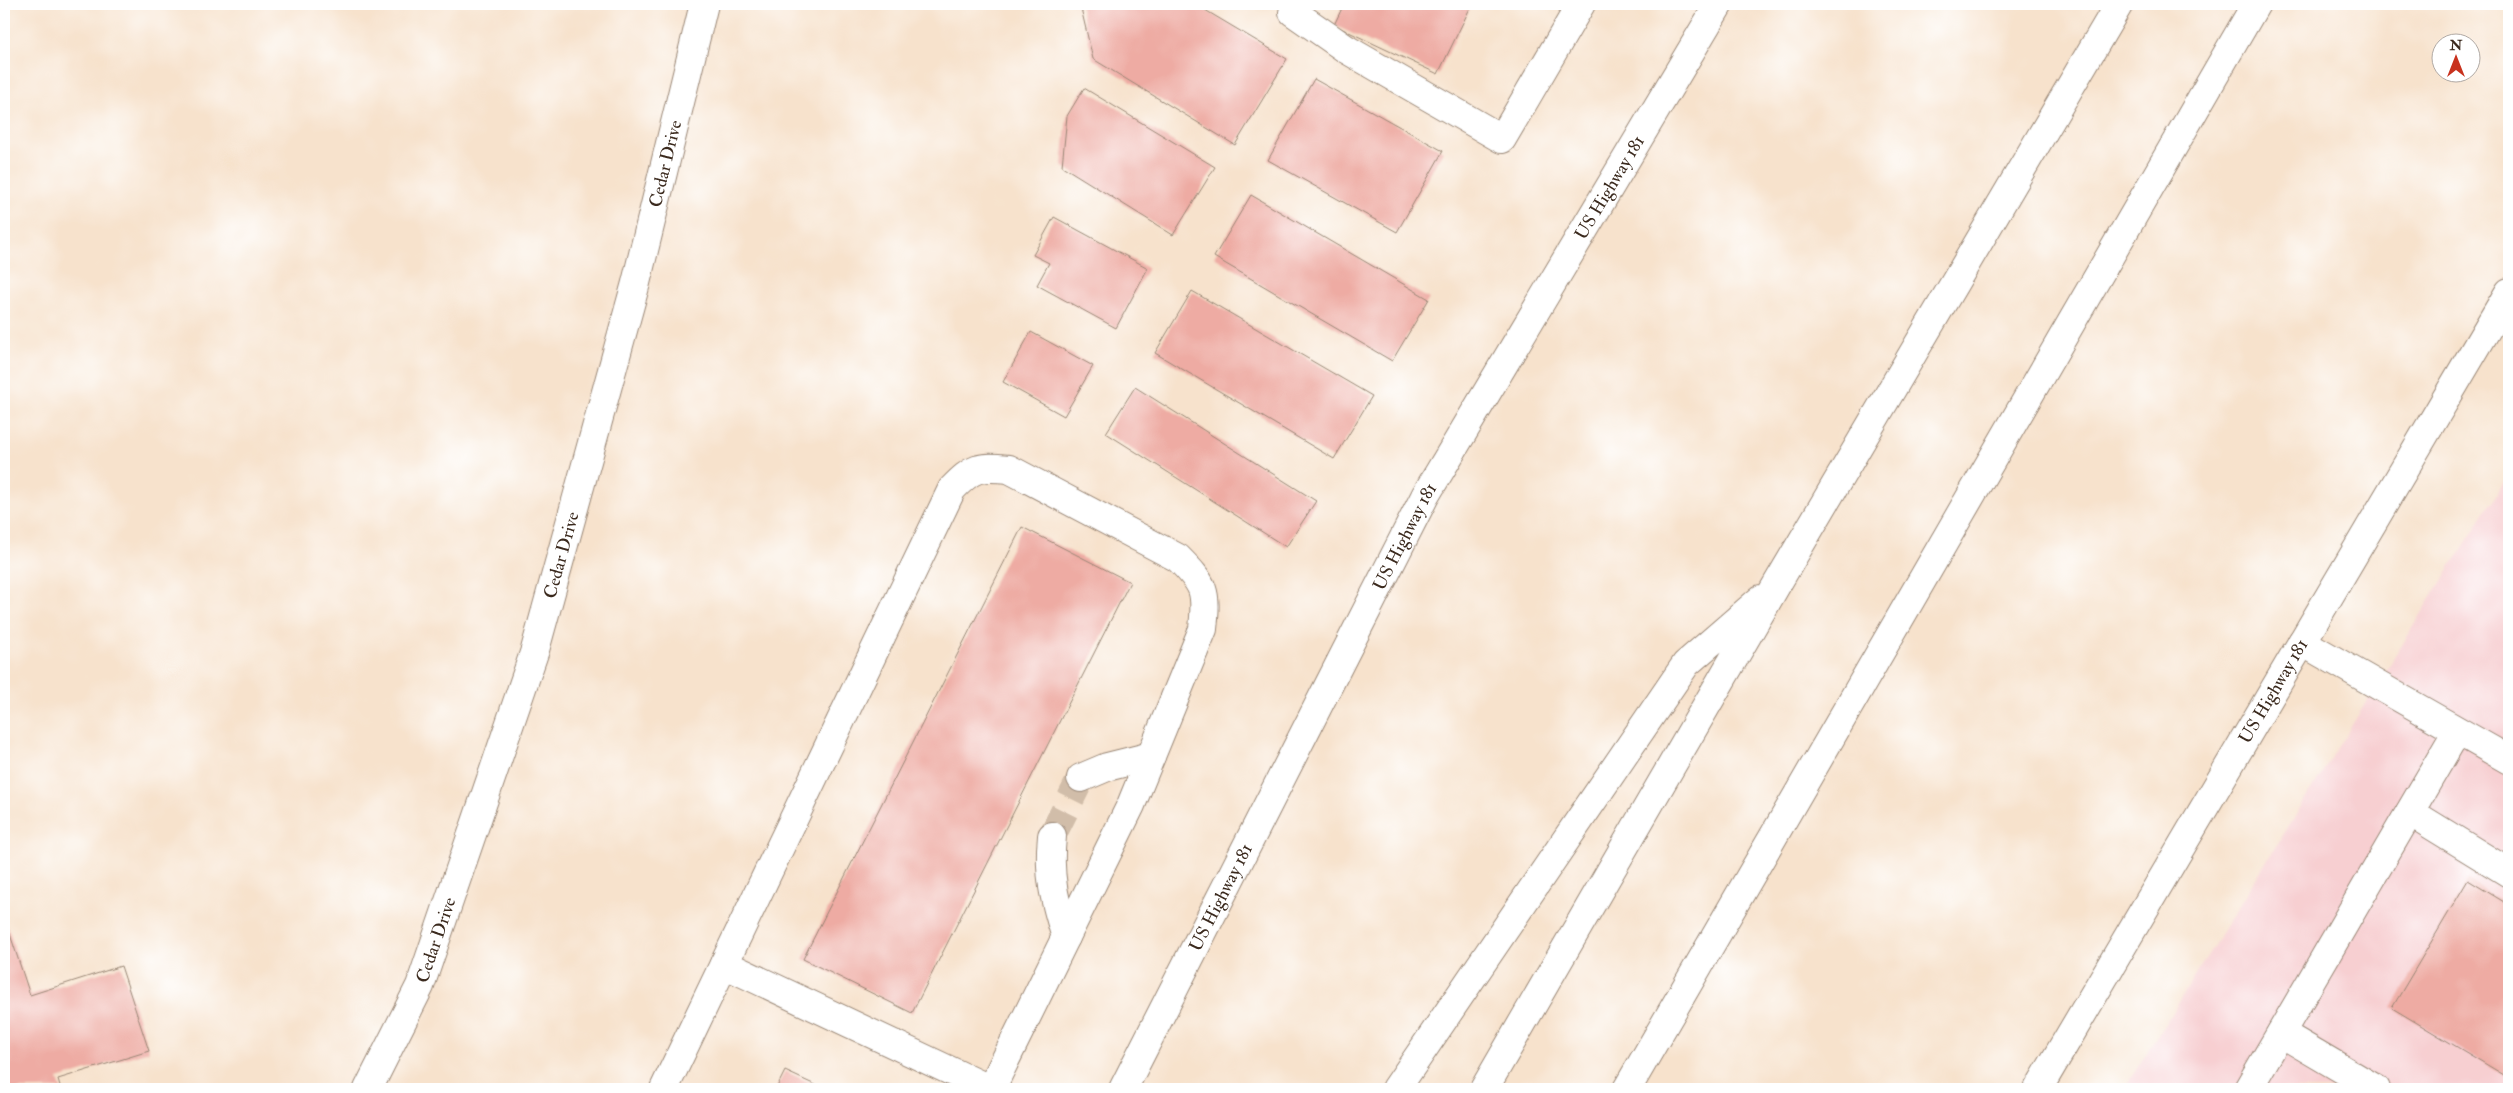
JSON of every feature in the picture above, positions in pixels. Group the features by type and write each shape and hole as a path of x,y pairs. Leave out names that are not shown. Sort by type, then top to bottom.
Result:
{"main road":[{"name":"Cedar Drive","path":"368,1089 420,986 536,650 636,282 704,4"},
{"path":"1299,4 1293,12 1346,49 1502,139 1581,4"},
{"name":"US Highway 181","path":"1123,1089 1425,496 1719,4"},
{"path":"1484,1089 1777,584 2119,4"},
{"path":"1627,1089 2256,4"},
{"name":"US Highway 181","path":"2038,1089 2509,292"},
{"path":"664,1089 724,964 952,489 968,472 988,467 1009,469 1178,558 1197,577 1206,599 1203,629 1131,805 990,1089 724,964"},
{"path":"1396,1089 1686,664 1777,584"},
{"path":"2302,642 2509,760"},
{"path":"2248,1089 2458,731"},
{"path":"1082,778 1107,767 1151,756"},
{"path":"2410,812 2509,873"},
{"path":"1052,836 1049,864 1055,900 1066,937"},
{"path":"2281,1033 2376,1089"},
{"path":"1632,1089 1644,1060"}],"shaded area":[{"path":"2509,474 2509,1089 2124,1089"}],"building":[{"path":"1080,4 1195,4 1287,59 1235,145 1093,59"},
{"path":"1344,4 1472,4 1438,74 1334,25"},
{"path":"1314,79 1443,151 1397,232 1268,160"},
{"path":"1084,88 1215,167 1173,235 1062,166 1067,116"},
{"path":"1251,195 1429,299 1392,361 1214,257"},
{"path":"1054,217 1148,268 1116,328 1037,285 1049,263 1033,255"},
{"path":"1192,291 1372,396 1334,459 1155,353"},
{"path":"1031,332 1093,366 1064,416 1003,382"},
{"path":"1135,387 1316,501 1286,547 1106,433"},
{"path":"1022,527 1130,582 912,1013 803,959"},
{"path":"2468,880 2509,905 2509,1078 2392,1008"},
{"path":"4,916 30,995 121,966 149,1051 58,1079 61,1089 4,1089"},
{"path":"785,1071 824,1089 776,1089"}],"tunnel":[{"path":"1052,836 1081,778"}]}
